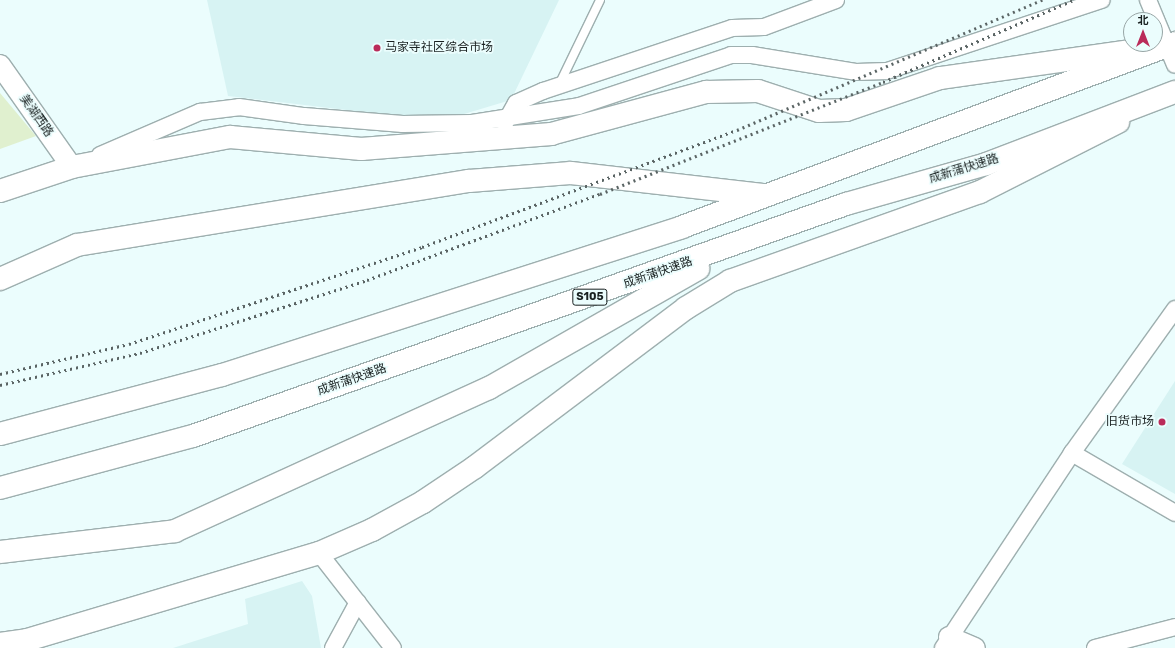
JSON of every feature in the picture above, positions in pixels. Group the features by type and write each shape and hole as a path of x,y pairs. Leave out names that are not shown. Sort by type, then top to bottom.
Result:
{"main road":[{"path":"0,191 72,167 230,137 361,149 494,140 551,134 706,92 758,91 819,111 846,110 940,78 1173,49"},
{"path":"0,434 222,374 682,227 1173,49"},
{"path":"0,644 27,640 319,553 372,530 430,498 475,467 686,308 730,281 980,192 1175,93"},
{"name":"成新蒲快速路","path":"0,488 193,436 752,239 846,204 986,164 1175,93"},
{"path":"0,279 77,245 469,181 571,173 768,195"},
{"path":"0,552 175,531 489,388 752,239"}],"street":[{"path":"494,140 516,103 559,86 732,28 764,27 836,0"},
{"path":"72,167 200,112 239,107 304,116 403,124 472,122 578,106 731,55 752,55 856,72 887,71 1102,0"},
{"path":"1148,0 1173,49"},
{"name":"美湖西路","path":"0,65 72,167"},
{"path":"975,648 946,642 1072,454 1175,308"},
{"path":"1072,454 1175,513"},
{"path":"319,553 393,648"},
{"path":"333,648 358,602"},
{"path":"1095,648 1175,627"}],"lane":[{"path":"559,86 600,0"}],"shaded area":[{"name":"马家寺社区综合市场","path":"207,0 559,0 511,100 454,117 397,116 228,96"},
{"name":"旧货市场","path":"1175,381 1175,494 1122,464"},
{"path":"302,581 312,596 321,648 173,648 248,624 245,599"}],"green space":[{"path":"0,93 36,136 0,149"}],"railway":[{"path":"0,374 129,344 422,247 737,130 1042,0"},
{"path":"0,385 140,353 367,280 600,194 883,82 1073,0"}],"place":[{"name":"马家寺社区综合市场","path":"377,48"},
{"name":"旧货市场","path":"1162,422"}]}
